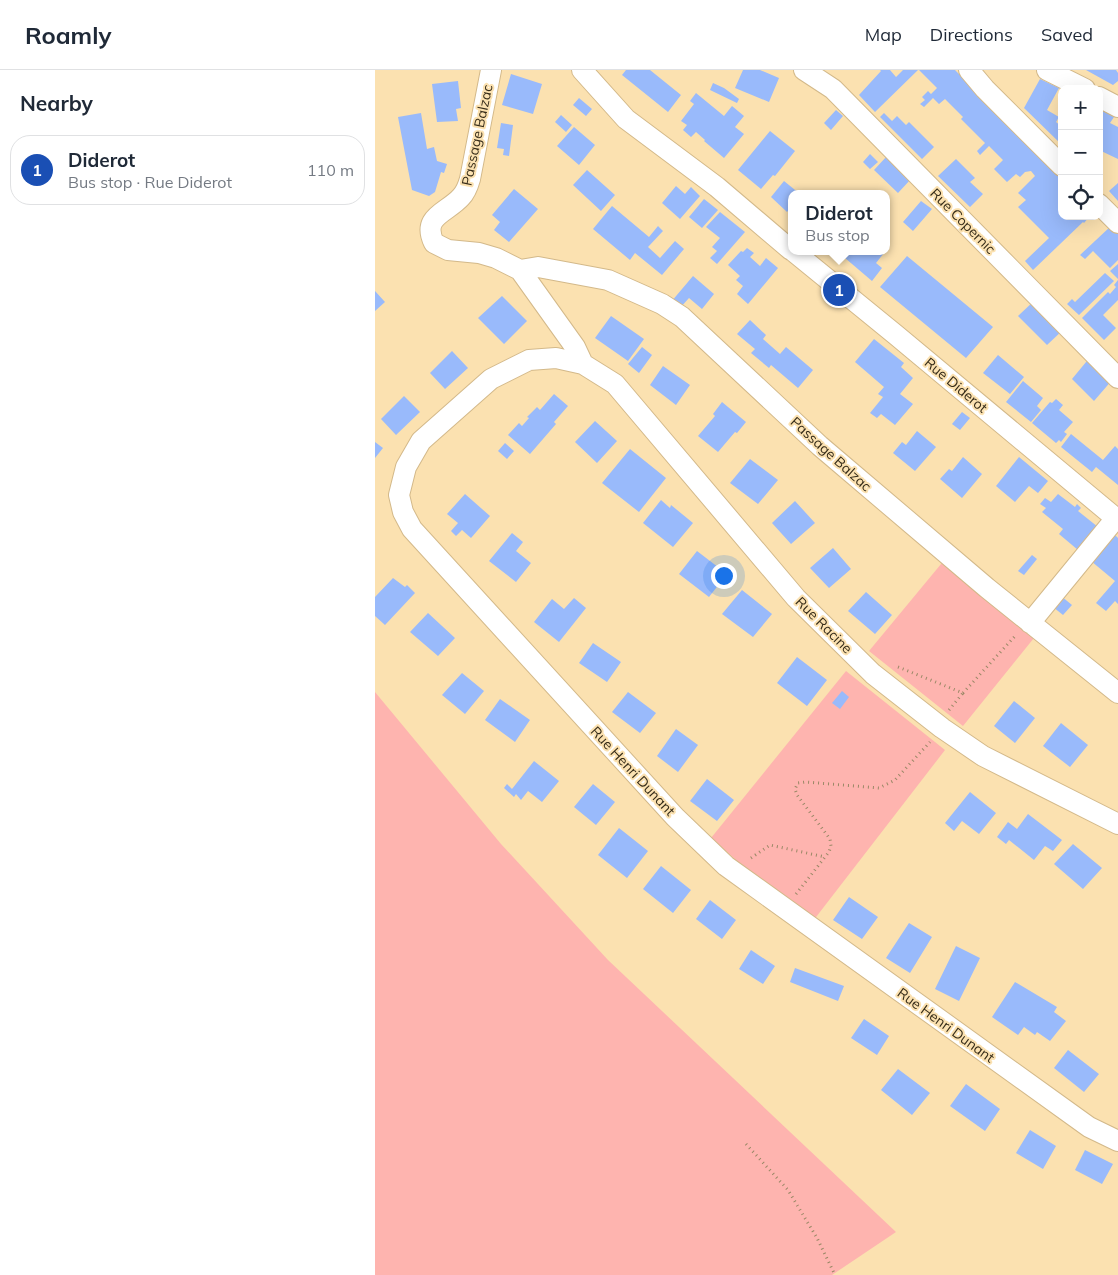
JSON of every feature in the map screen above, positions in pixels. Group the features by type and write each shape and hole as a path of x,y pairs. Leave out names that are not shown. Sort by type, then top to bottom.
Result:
{"street":[{"name":"Passage Balzac","path":"491,70 471,179 467,190 460,199 435,218 430,226 430,235 434,243 448,250 479,253 496,258 520,270 575,347 583,364"},
{"name":"Rue Diderot","path":"582,70 625,119 717,187 788,247"},
{"name":"Rue Copernic","path":"804,70 833,89 1118,378"},
{"path":"969,70 985,90 1058,162"},
{"path":"1047,70 1077,85"},
{"path":"1103,99 1118,107"},
{"path":"1103,208 1118,223"},
{"name":"Rue Diderot","path":"798,255 1117,519"},
{"name":"Passage Balzac","path":"520,270 538,266 608,280 663,304 682,318 820,446 1029,622 1118,693"},
{"name":"Rue Henri Dunant","path":"583,364 556,358 529,360 491,379 421,441 406,467 399,495 403,512 412,529 675,817 726,866 1089,1127 1118,1141"},
{"name":"Rue Racine","path":"583,364 615,384 796,598 873,674 942,728 983,756 1118,824"},
{"path":"1029,622 1117,519"}],"path":[{"path":"873,674 889,663 963,693 1029,622"},
{"path":"796,894 825,857 831,846 830,839 797,795 795,789 798,783 879,788 895,780 942,728"},
{"path":"751,858 770,846 825,857"},
{"path":"746,1144 788,1190 817,1238 835,1275"}],"shaded area":[{"path":"946,558 1038,633 963,726 869,651"},
{"path":"846,671 945,750 813,921 744,867 711,838"},
{"path":"375,692 501,844 608,960 896,1232 832,1275 375,1275"}],"building":[{"path":"626,70 650,70 681,95 668,112 622,75"},
{"path":"743,70 760,70 779,78 769,102 735,88"},
{"path":"880,70 890,70 896,77 903,70 918,70 875,112 859,95"},
{"path":"919,70 955,70 1058,174 1058,220 1087,220 1033,270 1025,261 1049,238 1018,207 1026,200 1018,193 1035,176 1031,171 1025,172 1020,177 1016,174 1007,182 994,169 1003,160 989,146 980,155 977,151 985,143 961,119 963,117 945,99 939,104 933,98 924,107 920,104 925,100 922,97 928,91 931,94 937,88"},
{"path":"1086,70 1116,70 1118,81 1113,85"},
{"path":"511,74 542,84 533,114 502,105"},
{"path":"1040,79 1058,88 1047,110 1058,116 1056,122 1058,124 1058,141 1024,108"},
{"path":"458,81 461,108 456,109 458,121 437,122 432,84"},
{"path":"713,83 724,88 739,99 737,103 710,90"},
{"path":"696,93 724,116 732,106 744,116 735,127 744,134 724,158 696,132 691,137 683,130 687,125 681,121 694,104 690,101"},
{"path":"579,98 592,109 586,116 573,105"},
{"path":"836,110 843,116 831,130 824,123"},
{"path":"1103,111 1114,117 1110,123 1118,127 1118,159 1103,152"},
{"path":"421,113 427,149 434,147 437,161 447,164 444,173 441,172 435,192 429,196 412,190 398,117"},
{"path":"884,113 892,121 897,116 906,125 909,122 934,147 922,159 880,117"},
{"path":"561,115 572,125 566,132 555,122"},
{"path":"501,123 513,125 509,156 503,155 504,149 497,148"},
{"path":"574,127 595,145 579,165 557,146"},
{"path":"770,131 795,151 775,176 773,175 761,189 738,170"},
{"path":"870,154 878,162 870,169 863,162"},
{"path":"887,156 911,179 898,193 874,170"},
{"path":"956,159 975,178 970,182 983,194 970,207 938,176"},
{"path":"587,170 615,195 601,211 573,185"},
{"path":"784,181 795,190 788,190 787,212 771,197"},
{"path":"1118,183 1118,201 1109,191"},
{"path":"676,186 685,194 691,187 700,196 680,219 662,203"},
{"path":"514,189 538,209 509,242 494,230 500,222 492,215"},
{"path":"704,199 718,210 702,228 689,217"},
{"path":"921,201 932,209 913,231 903,222"},
{"path":"612,206 649,237 658,226 663,231 648,247 660,258 675,241 684,249 662,275 635,253 630,260 593,229"},
{"path":"720,212 745,232 717,264 710,258 717,251 712,247 720,238 706,227"},
{"path":"1111,226 1118,233 1118,260 1110,268 1093,251 1085,259 1080,255"},
{"path":"747,248 754,253 750,257 760,266 766,258 778,268 748,304 737,294 743,286 736,280 740,276 728,265 741,251 743,252"},
{"path":"844,255 882,255 876,263 882,268 872,281"},
{"path":"907,256 993,327 966,358 880,287"},
{"path":"1118,264 1118,279 1110,271"},
{"path":"1105,273 1114,281 1079,315 1067,304 1072,299 1075,302"},
{"path":"693,276 714,294 702,309 689,298 680,308 671,302"},
{"path":"1118,280 1118,300 1103,315 1116,328 1104,340 1082,318 1108,292 1110,294 1116,287 1114,285"},
{"path":"375,291 385,302 375,311"},
{"path":"502,296 527,321 504,344 478,318"},
{"path":"1035,300 1064,329 1047,345 1018,316"},
{"path":"611,316 644,339 628,361 595,338"},
{"path":"750,320 766,335 763,339 780,354 786,347 813,370 798,388 771,365 769,368 751,353 755,349 737,334"},
{"path":"874,339 904,363 901,367 913,378 900,394 913,404 895,425 881,414 877,418 870,413 883,397 878,394 884,387 855,362"},
{"path":"642,347 652,355 639,373 628,364"},
{"path":"452,351 468,368 445,389 430,373"},
{"path":"998,355 1024,377 1010,394 983,373"},
{"path":"1091,356 1113,379 1094,401 1072,379"},
{"path":"663,366 690,385 676,405 650,385"},
{"path":"1023,381 1043,398 1037,406 1041,410 1031,422 1006,402"},
{"path":"554,394 568,406 554,422 556,424 530,454 508,435 519,423 522,426 529,418 527,417 537,407 540,410"},
{"path":"404,396 420,412 396,435 381,419"},
{"path":"1056,399 1063,405 1059,410 1073,422 1064,432 1067,434 1061,442 1059,440 1056,443 1032,423 1050,402 1052,403"},
{"path":"722,402 746,422 718,452 698,436 715,416 713,414"},
{"path":"962,412 970,418 960,430 952,424"},
{"path":"595,421 617,441 597,463 575,442"},
{"path":"917,431 936,447 915,471 893,453 902,442 906,445"},
{"path":"1071,434 1103,460 1115,446 1118,449 1118,485 1096,467 1092,472 1061,447"},
{"path":"375,442 383,448 375,458"},
{"path":"505,443 514,451 507,459 498,451"},
{"path":"630,449 666,478 639,512 602,483"},
{"path":"963,457 982,474 962,498 940,479 949,469 952,471"},
{"path":"1019,457 1048,481 1038,493 1029,486 1015,502 996,486"},
{"path":"750,459 778,480 758,504 730,483"},
{"path":"465,494 490,516 471,538 462,530 456,536 451,531 458,523 447,514"},
{"path":"1058,494 1075,507 1077,504 1081,508 1078,511 1098,527 1078,550 1059,534 1063,529 1042,512 1046,508 1040,504 1045,498 1051,502"},
{"path":"661,500 670,508 671,505 693,523 673,547 643,523"},
{"path":"795,501 815,523 791,544 772,523"},
{"path":"512,533 523,542 516,551 531,563 516,582 489,561"},
{"path":"1114,534 1118,538 1118,604 1115,601 1106,611 1096,603 1115,581 1091,561"},
{"path":"833,548 851,569 829,588 810,568"},
{"path":"697,551 727,574 709,597 679,574"},
{"path":"1032,555 1037,559 1024,575 1018,571"},
{"path":"393,578 405,587 407,585 415,593 385,625 375,616 375,597"},
{"path":"742,590 772,614 753,637 722,614"},
{"path":"866,592 892,615 875,634 848,611"},
{"path":"1061,596 1072,605 1063,615 1053,607"},
{"path":"574,598 586,608 559,642 534,622 552,599 564,609"},
{"path":"428,613 455,638 438,656 410,632"},
{"path":"593,643 621,662 607,682 579,663"},
{"path":"797,657 827,680 807,706 777,683"},
{"path":"462,673 484,691 465,714 442,695"},
{"path":"842,691 849,697 840,709 832,703"},
{"path":"628,692 656,713 640,733 612,712"},
{"path":"500,699 530,720 515,742 485,720"},
{"path":"1014,701 1035,718 1015,743 994,726"},
{"path":"1061,723 1088,745 1070,767 1043,746"},
{"path":"676,729 698,745 678,772 657,756"},
{"path":"534,761 559,781 542,802 528,791 521,800 516,794 514,797 504,788 507,784 512,789"},
{"path":"707,779 734,800 717,821 690,801"},
{"path":"593,784 615,802 596,825 574,807"},
{"path":"970,792 996,813 979,834 962,821 954,831 945,823"},
{"path":"1028,814 1062,840 1053,851 1045,846 1034,860 1009,840 1006,844 997,837 1008,822 1017,829"},
{"path":"619,828 648,851 627,878 598,855"},
{"path":"1073,844 1102,868 1083,889 1054,864"},
{"path":"661,866 691,890 673,913 643,889"},
{"path":"849,897 878,917 862,939 833,920"},
{"path":"710,900 736,920 722,939 696,919"},
{"path":"909,923 932,937 910,973 886,958"},
{"path":"956,946 980,958 959,1001 935,989"},
{"path":"751,950 775,966 763,984 739,969"},
{"path":"795,968 844,986 838,1001 790,982"},
{"path":"1015,982 1057,1007 1054,1012 1066,1021 1050,1041 1037,1032 1035,1035 1024,1027 1018,1035 992,1017"},
{"path":"864,1019 889,1036 877,1055 851,1038"},
{"path":"1068,1050 1099,1074 1084,1092 1054,1068"},
{"path":"898,1069 930,1093 912,1115 881,1090"},
{"path":"966,1084 1000,1109 985,1131 950,1106"},
{"path":"1030,1130 1056,1146 1043,1169 1016,1153"},
{"path":"1085,1150 1113,1164 1102,1184 1075,1170"}],"place":[{"name":"Diderot","path":"839,290"}]}
